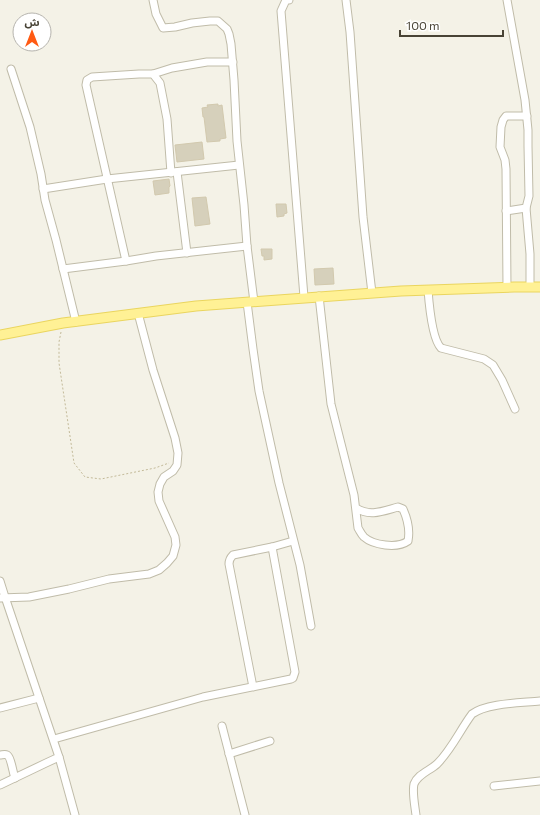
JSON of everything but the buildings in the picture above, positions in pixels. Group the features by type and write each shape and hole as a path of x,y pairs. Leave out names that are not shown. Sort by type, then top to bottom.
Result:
{"main road":[{"path":"0,335 63,323 196,306 372,293 540,287"}],"street":[{"path":"153,0 156,14 163,28 192,23 218,21 227,29 229,34 233,62 247,246 252,349 272,452 300,565 311,626"},
{"path":"289,0 286,0 281,11 304,298"},
{"path":"346,0 350,32 363,216 372,293"},
{"path":"507,0 527,116 529,196 526,208 530,254 530,287"},
{"path":"126,261 86,85 87,80 108,76 153,74 172,68 207,62 233,62"},
{"path":"11,69 30,127 45,200 76,322"},
{"path":"153,74 160,83 167,118 174,172 188,253"},
{"path":"507,287 506,168 505,160 500,147 501,127 506,116 527,116"},
{"path":"43,189 240,165"},
{"path":"506,211 526,208"},
{"path":"63,269 156,256 247,246"},
{"path":"428,290 431,316 438,345 446,350 484,359 493,365 502,380 515,409"},
{"path":"319,296 331,404 354,494 358,528 365,538 384,545 398,545 408,541 406,516 402,509 398,507 367,513 361,512 356,508"},
{"path":"2,597 29,597 69,590 109,579 149,574 159,570 173,556 176,545 175,537 159,501 158,492 164,477 173,471 178,460 178,453 175,438 153,370 138,313"},
{"path":"253,687 229,560 233,555 293,541"},
{"path":"54,739 203,697 290,679 294,676 295,672 272,547"},
{"path":"0,581 2,597 54,739 75,815"},
{"path":"0,708 39,698"},
{"path":"416,815 413,786 416,780 445,755 472,714 478,710 492,706 540,701"},
{"path":"222,726 245,815"},
{"path":"229,754 270,741"},
{"path":"0,755 7,755 10,759 15,778"},
{"path":"0,785 59,757"},
{"path":"494,786 540,781"}],"path":[{"path":"63,323 59,342 59,363 74,463 85,477 101,479 155,468 178,460"}]}
